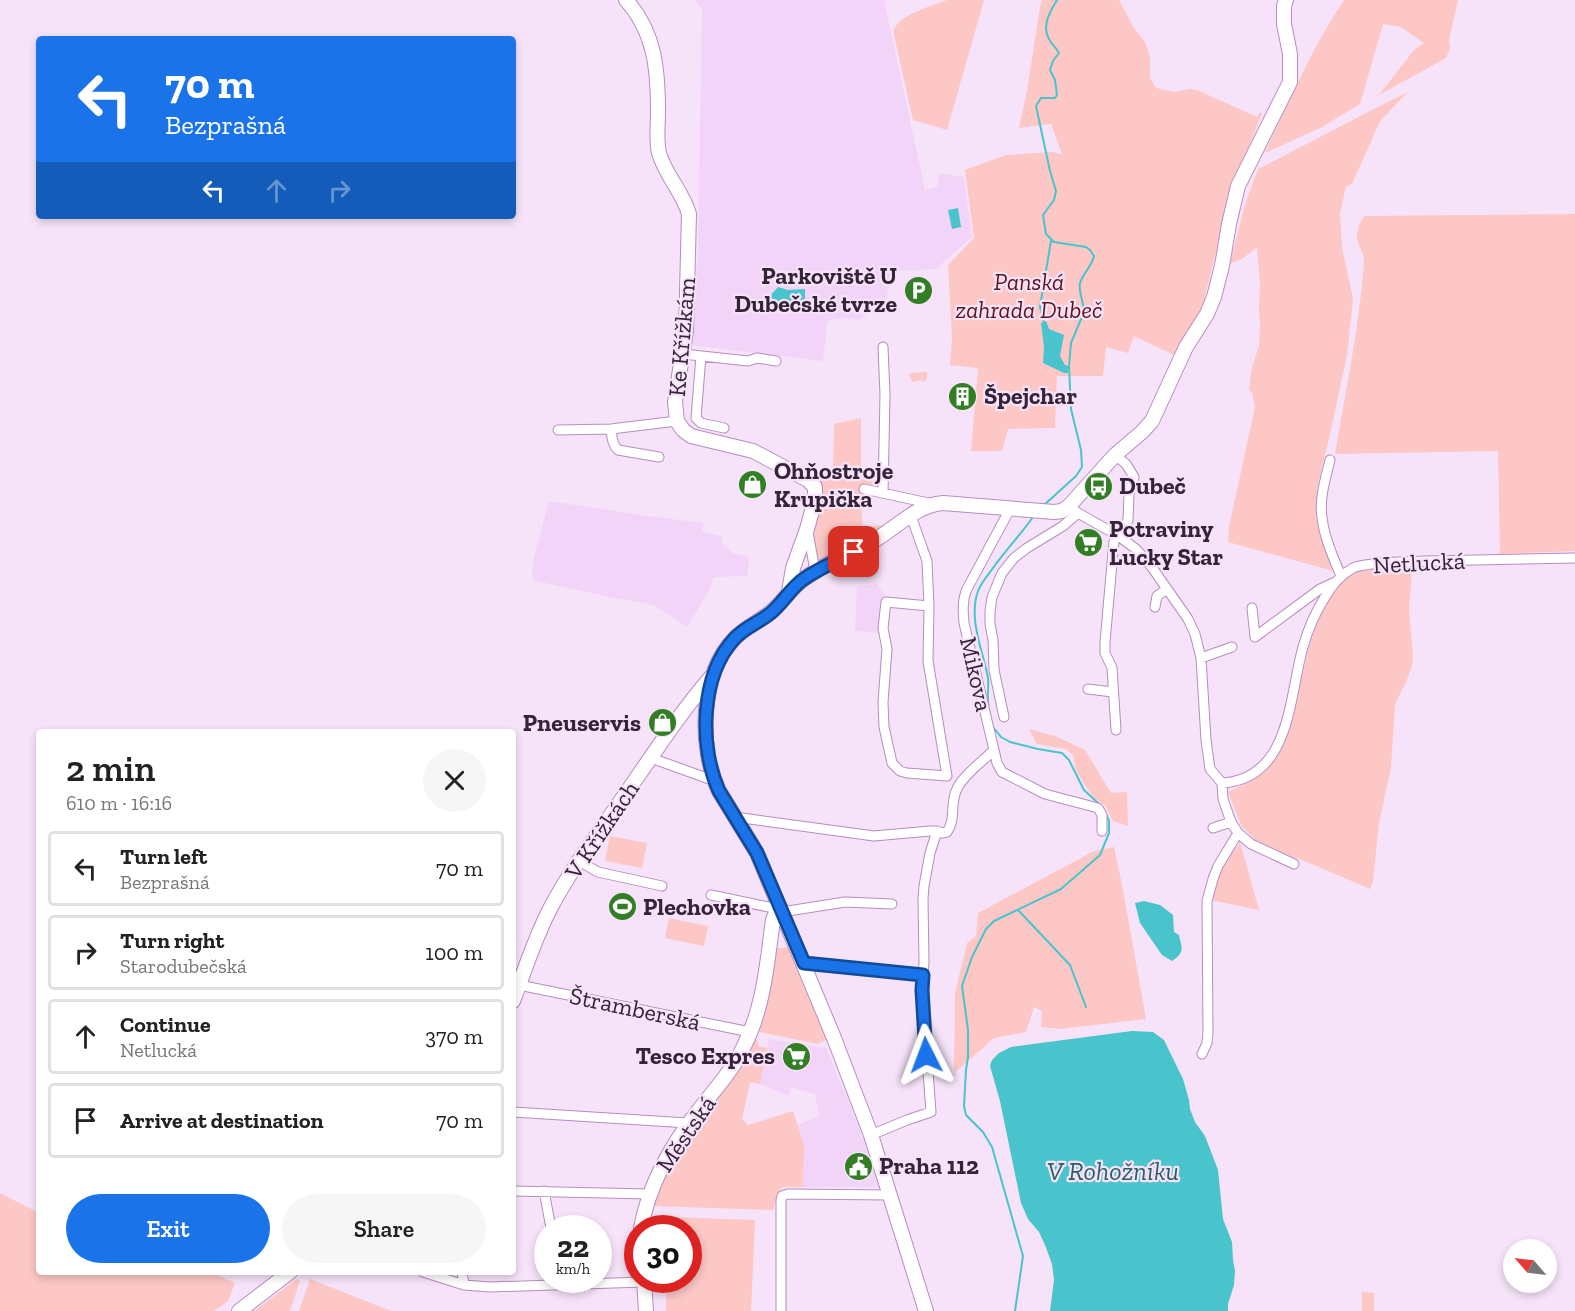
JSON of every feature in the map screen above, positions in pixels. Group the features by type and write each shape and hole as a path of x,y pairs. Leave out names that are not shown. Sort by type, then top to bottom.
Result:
{"street":[{"name":"Ke Křížkám","path":"626,0 642,22 651,41 656,68 659,151 664,165 684,198 689,214 688,296 683,354 675,402 677,421 691,436 753,451 808,480 816,493 807,529"},
{"path":"1074,509 1116,455 1152,421 1189,341 1207,314 1222,266 1238,186 1290,82 1290,54 1284,24 1286,0"},
{"path":"883,493 884,347"},
{"path":"683,354 748,361 757,358 776,361"},
{"path":"701,356 696,418 700,423 724,428"},
{"path":"558,429 611,429 677,421"},
{"path":"611,429 612,440 618,450 659,458"},
{"path":"1116,455 1126,464 1134,477 1129,494 1128,520 1114,541 1104,648 1112,668 1116,729"},
{"path":"1330,460 1324,484 1321,515 1327,541 1341,576"},
{"path":"864,489 933,504 1054,512 1074,509 1136,549 1151,566 1196,634 1201,658 1210,769 1222,783 1223,799 1232,822 1238,833 1251,844 1294,864"},
{"path":"926,1311 871,1135 804,963 757,853 714,781 706,747 706,736 710,685 722,657 736,637 773,611 789,592 816,571 882,536 933,504"},
{"name":"Mikova","path":"1017,509 964,594 964,623 994,750 1002,772 1045,794 1098,808 1102,815 1102,831"},
{"name":"Mikova","path":"1004,717 994,670 990,624 992,597 1002,573 1014,558 1063,526 1074,509"},
{"path":"911,516 927,561 929,606 928,661 946,776 900,771 892,763 885,727 883,696 887,649 883,628 886,602 929,606"},
{"path":"807,529 816,571"},
{"path":"789,592 793,568 807,529"},
{"name":"Netlucká","path":"1222,783 1248,777 1260,769 1271,756 1283,734 1303,647 1315,613 1333,583 1355,567 1397,562 1575,558"},
{"path":"1252,608 1255,637 1320,589 1333,583"},
{"path":"1155,608 1157,596 1167,589"},
{"path":"1201,658 1232,647"},
{"name":"V Křížkách","path":"516,993 550,909 579,861 699,690 714,673"},
{"path":"1088,689 1113,692"},
{"path":"735,817 874,836 942,832 950,828 954,818 953,804 956,789 994,750"},
{"path":"651,758 714,781"},
{"path":"1213,828 1232,822"},
{"path":"871,1135 897,1123 931,1112 922,990 924,886 930,853 942,832"},
{"path":"1202,1054 1207,1043 1208,1032 1208,901 1218,866 1238,833"},
{"path":"579,861 598,872 662,886"},
{"path":"711,895 788,910 845,902 892,903"},
{"name":"Městská","path":"644,1215 650,1194 667,1156 688,1123 736,1062 750,1032 765,980 773,920 781,909"},
{"path":"804,963 923,975"},
{"name":"Štramberská","path":"519,985 750,1032"},
{"path":"516,1112 688,1123"},
{"path":"516,1191 650,1194"},
{"path":"544,1191 549,1215"},
{"path":"781,1311 782,1196 788,1194 890,1195"},
{"path":"238,1311 287,1275"},
{"path":"432,1275 464,1285 490,1287 534,1284"},
{"path":"462,1275 464,1285"},
{"path":"645,1293 646,1311"}],"shaded area":[{"path":"694,0 884,0 925,190 937,187 940,173 964,177 972,237 936,269 891,271 886,301 858,321 846,318 829,321 823,361 691,345 698,249 702,9"},
{"path":"549,501 704,523 702,532 723,537 722,543 734,554 748,557 747,576 714,577 708,593 687,627 654,605 536,581 532,577 533,562"},
{"path":"877,584 885,596 880,633 855,631 857,587"},
{"path":"769,1039 826,1048 859,1127 879,1187 803,1187 805,1148 798,1125 819,1116 815,1094 791,1087 789,1096 760,1084"}],"green space":[{"path":"947,0 984,0 947,130 913,120 894,31 895,27 905,18 919,10"},
{"name":"Panská zahrada Dubeč","path":"1042,0 1119,0 1134,28 1145,42 1150,56 1150,78 1156,88 1175,92 1197,90 1257,117 1260,112 1262,113 1231,192 1202,308 1176,356 1134,336 1128,353 1106,347 1103,376 1057,376 1055,428 1008,429 1002,451 971,451 978,368 950,365 952,338 948,265 974,238 965,170 1006,155 1052,152 1062,154 1051,124 1019,128"},
{"path":"1344,0 1458,0 1449,40 1450,48 1446,58 1379,95 1414,50 1424,43 1401,27 1383,24 1360,104 1322,127 1265,153 1311,56"},
{"path":"1408,92 1380,121 1352,184 1346,186 1340,214 1342,247 1353,299 1347,355 1318,484 1316,517 1333,571 1228,542 1229,527 1255,407 1252,392 1249,390 1252,367 1259,346 1260,284 1257,247 1242,259 1230,264 1244,208 1258,169"},
{"path":"1575,214 1575,551 1500,554 1498,451 1335,454 1362,287 1364,259 1357,233 1364,216"},
{"path":"927,372 925,382 920,380 913,382 909,373"},
{"path":"861,418 861,474 878,475 873,485 864,485 861,503 863,528 894,523 824,562 817,558 814,536 822,492 810,477 833,478 834,424"},
{"path":"1412,568 1409,610 1413,656 1406,682 1395,704 1391,768 1379,823 1373,881 1370,889 1266,847 1255,840 1241,825 1228,792 1260,775 1282,746 1292,717 1312,638 1328,602 1342,583 1353,573 1364,569"},
{"path":"1029,729 1055,736 1085,750 1111,793 1127,792 1128,826 1113,821 1105,805 1094,798 1076,770 1073,755 1066,749 1037,744"},
{"path":"610,836 647,843 642,868 605,861"},
{"path":"1240,842 1259,910 1211,900 1221,865"},
{"path":"1114,847 1146,1019 1060,1029 1041,1027 1042,1011 1034,1007 1026,1032 994,1038 954,1073 955,993 967,943 976,936 978,913 1094,851"},
{"path":"669,918 708,926 704,946 665,938"},
{"path":"791,946 829,1038 818,1044 760,1032 757,1029 773,948"},
{"path":"754,1038 758,1041 758,1046 767,1048 760,1084 750,1082 742,1119 748,1125 793,1111 805,1148 803,1187 782,1187 773,1210 652,1206 658,1187 673,1157"},
{"path":"0,1193 36,1211 36,1275 217,1275 235,1283 228,1301 214,1311 0,1311"},
{"path":"702,1218 755,1220 751,1311 666,1311 667,1293 702,1293"},
{"path":"297,1279 300,1281 290,1311 254,1311"},
{"path":"310,1279 391,1311 299,1311"},
{"path":"1362,1292 1374,1293 1374,1311 1362,1311"}],"water":[{"path":"958,208 961,227 952,229 948,210"},
{"path":"778,287 788,290 805,289 805,310 769,311 769,297"},
{"path":"1046,321 1049,329 1064,335 1060,356 1068,366 1068,373 1043,363 1041,323"},
{"path":"1144,901 1160,905 1173,915 1174,932 1179,935 1182,950 1172,961 1162,955 1140,923 1135,903"},
{"name":"V Rohožníku","path":"1132,1031 1153,1032 1164,1040 1183,1079 1195,1122 1205,1136 1218,1170 1223,1219 1232,1242 1235,1271 1228,1311 1050,1311 1054,1280 1052,1264 1039,1232 1028,1219 1021,1203 1000,1101 990,1066 999,1053 1011,1047"}],"waterway":[{"path":"1043,506 1076,476 1082,467 1081,450 1071,409 1069,366 1071,343 1084,312 1080,283 1094,256 1086,247 1054,242 1046,234 1043,215 1054,200 1056,191 1036,106 1041,98 1055,98 1057,95 1055,80 1050,70 1059,53 1046,32 1048,17 1057,0"},
{"path":"1044,323 1040,307 1051,241"},
{"path":"990,715 988,678 975,624 975,602 983,582 1033,517"},
{"path":"993,727 1001,737 1010,742 1062,753 1069,760 1084,790 1099,804"},
{"path":"1015,1311 1023,1256 992,1147 983,1132 966,1115 964,1106 968,1030 962,986 972,957 986,929 994,921 1061,889 1100,855 1109,833 1109,821 1106,814"},
{"path":"1018,910 1070,965 1086,1007"}],"place":[{"name":"Parkoviště U Dubečské tvrze","path":"918,290"},
{"name":"Špejchar","path":"963,396"},
{"name":"Ohňostroje Krupička","path":"753,485"},
{"name":"Dubeč","path":"1098,486"},
{"name":"Potraviny Lucky Star","path":"1088,543"},
{"name":"Pneuservis","path":"662,723"},
{"name":"Plechovka","path":"622,907"},
{"name":"Tesco Expres","path":"796,1056"},
{"name":"Praha 112","path":"858,1166"}],"route":[{"path":"854,552 816,571 801,582 773,611 753,623 731,643 710,685 706,747 714,781 757,853 804,963 923,975 926,1055"}]}
